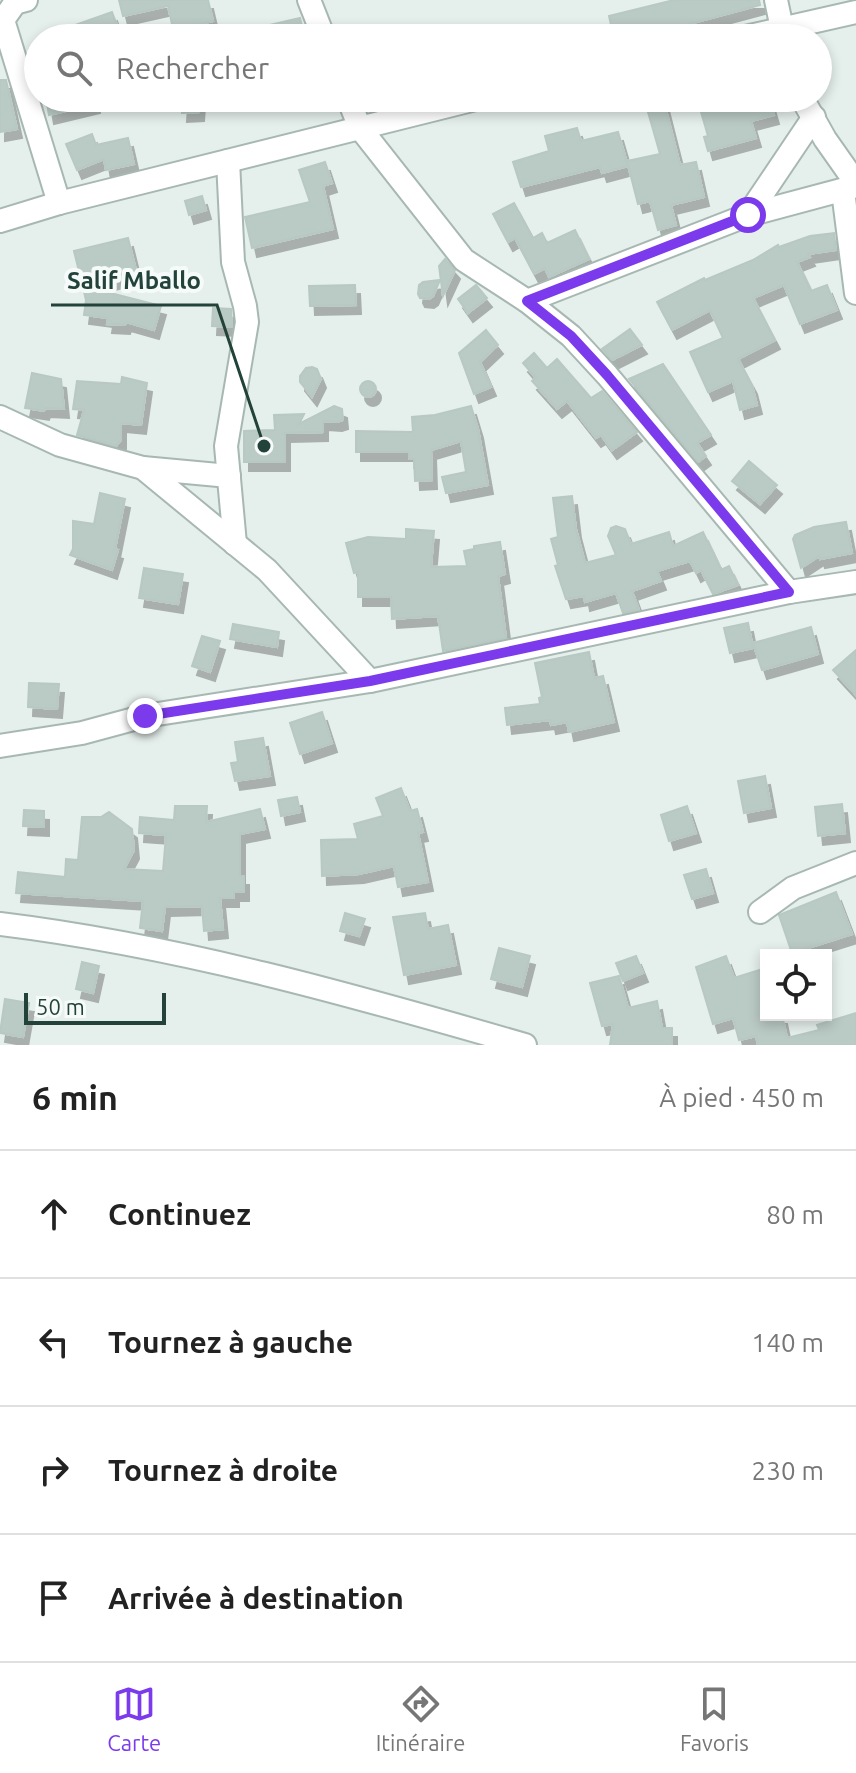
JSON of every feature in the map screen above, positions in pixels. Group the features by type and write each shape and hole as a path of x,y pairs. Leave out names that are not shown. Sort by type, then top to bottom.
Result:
{"street":[{"path":"24,89 3,20 15,3 26,0"},
{"path":"309,0 318,24"},
{"path":"776,0 781,24"},
{"path":"816,24 856,12"},
{"path":"31,112 59,203"},
{"path":"354,112 360,128 464,260 527,301 571,336 789,592"},
{"path":"0,221 59,203 424,112"},
{"path":"748,215 806,112"},
{"path":"810,112 852,187 856,293"},
{"path":"228,161 233,262 247,322 226,446 235,544"},
{"path":"527,301 748,215 852,187"},
{"path":"0,417 60,445 143,468 229,476"},
{"path":"143,468 267,570 370,681"},
{"path":"0,746 82,733 145,716 370,681 789,592 856,582"},
{"path":"760,912 793,888 856,865"},
{"path":"0,924 81,934 235,966 337,990 525,1045"}],"building":[{"path":"119,0 208,0 213,21 172,24 168,6 123,16"},
{"path":"674,0 759,0 760,5 689,24 611,24 609,16"},
{"path":"112,12 117,24 78,24"},
{"path":"300,18 302,24 274,24"},
{"path":"0,80 6,80 17,129 0,132"},
{"path":"648,112 667,112 680,165 696,162 704,197 671,205 676,225 658,230 650,201 638,204 627,161 660,154"},
{"path":"701,112 773,112 774,115 751,121 756,138 708,151 704,137 708,136"},
{"path":"577,128 581,141 618,132 628,166 602,173 600,167 521,187 513,162 549,151 545,136"},
{"path":"92,134 96,145 128,138 134,164 106,170 104,159 77,170 66,144"},
{"path":"325,162 332,183 323,186 333,229 252,248 245,217 310,202 299,170"},
{"path":"202,196 206,210 189,215 185,201"},
{"path":"514,203 533,238 542,233 547,243 575,230 589,259 549,277 545,268 534,274 515,238 508,242 493,214"},
{"path":"834,233 836,250 808,254 810,257 797,262 811,291 827,285 837,310 800,324 784,285 753,298 775,340 738,359 752,385 757,405 740,410 733,381 708,392 690,352 723,338 710,310 672,330 657,302 704,278 753,260 778,245"},
{"path":"128,238 137,274 87,287 161,306 154,330 126,322 125,325 107,324 108,318 84,315 86,300 74,251"},
{"path":"445,259 455,270 443,296 439,266"},
{"path":"440,280 433,296 420,298 419,285"},
{"path":"355,285 356,305 310,306 309,286"},
{"path":"476,285 487,298 468,313 458,299"},
{"path":"213,308 231,309 232,327 212,326"},
{"path":"630,329 642,345 612,360 602,349"},
{"path":"486,330 498,345 480,362 491,387 474,394 459,353"},
{"path":"534,353 547,368 557,359 591,398 602,391 637,432 612,450 601,435 596,438 567,401 557,409 532,381 536,378 523,363"},
{"path":"663,364 711,435 697,443 706,456 698,462 629,379"},
{"path":"306,368 317,369 321,379 312,397 300,382 300,376"},
{"path":"32,373 61,379 64,409 45,408 44,411 25,408"},
{"path":"122,377 147,383 141,425 121,423 121,440 116,446 77,435 84,410 73,409 77,381 121,384"},
{"path":"365,381 371,381 376,389 374,395 365,397 360,392 360,386"},
{"path":"334,406 342,409 343,420 323,421 323,432 285,433 285,462 244,462 244,431 275,430 274,415 304,414 299,424"},
{"path":"471,406 488,485 446,493 442,477 466,472 461,441 431,450 432,480 415,481 414,459 409,459 409,452 356,452 356,431 413,432 412,417"},
{"path":"749,461 777,485 760,504 732,481"},
{"path":"100,493 125,499 112,570 70,555 73,549 73,521 94,524"},
{"path":"572,496 585,563 616,555 608,536 611,528 616,526 625,529 631,544 669,532 673,546 703,532 721,570 729,566 738,585 713,594 701,570 696,573 690,561 657,571 661,581 632,591 639,610 623,613 616,593 585,602 584,596 566,599 555,566 558,565 551,539 558,537 553,498"},
{"path":"846,522 852,553 820,559 819,556 801,568 793,539 795,535 814,527"},
{"path":"406,529 434,531 431,567 467,566 464,551 474,549 474,546 500,542 505,574 498,576 506,638 443,651 438,616 392,619 391,597 358,597 358,572 354,573 346,543 368,537 406,539"},
{"path":"144,568 183,574 178,604 139,598"},
{"path":"748,623 753,648 730,653 724,628"},
{"path":"233,624 279,632 277,647 230,639"},
{"path":"811,627 818,654 762,670 753,643"},
{"path":"202,636 220,641 210,672 192,666"},
{"path":"856,650 856,695 833,670"},
{"path":"589,652 594,678 603,676 614,722 569,732 567,722 551,725 550,720 507,725 505,708 540,704 539,698 542,697 535,663"},
{"path":"29,683 59,684 57,709 28,707"},
{"path":"322,712 332,743 300,754 290,723"},
{"path":"263,738 270,776 235,781 231,763 238,762 235,742"},
{"path":"765,776 771,808 744,813 738,781"},
{"path":"401,788 410,811 417,809 423,832 418,833 428,882 398,887 394,866 359,874 322,876 321,840 358,839 354,824 383,816 376,798"},
{"path":"297,797 300,812 281,816 278,800"},
{"path":"842,804 845,833 818,836 815,807"},
{"path":"175,806 207,806 206,822 260,809 265,829 240,834 240,876 244,876 244,892 234,892 234,898 220,898 223,929 204,931 202,906 165,907 162,931 140,928 143,901 16,893 18,872 65,877 66,859 78,860 82,817 101,817 109,812 132,829 134,850 124,869 163,871 166,835 139,833 140,817 174,820"},
{"path":"687,806 696,833 669,841 661,815"},
{"path":"24,810 44,811 44,827 23,826"},
{"path":"706,869 713,893 692,899 684,875"},
{"path":"836,892 852,934 805,949 791,949 779,915"},
{"path":"345,913 365,919 359,936 340,931"},
{"path":"425,913 428,929 448,925 456,965 404,975 393,917"},
{"path":"499,948 530,956 522,987 491,979"},
{"path":"636,956 643,973 623,981 616,963"},
{"path":"726,956 734,978 760,970 760,1021 783,1021 787,1038 819,1030 817,1025 856,1013 856,1045 758,1045 756,1036 739,1040 733,1018 713,1024 696,967"},
{"path":"82,962 99,966 93,993 76,989"},
{"path":"619,976 628,1008 657,1001 662,1028 672,1028 672,1045 610,1045 613,1024 602,1026 590,983"},
{"path":"5,999 29,1003 23,1037 0,1033"}],"place":[{"name":"Salif Mballo","path":"264,446"}],"route":[{"path":"145,716 370,681 789,592 607,375 571,336 527,301 748,215"}]}
